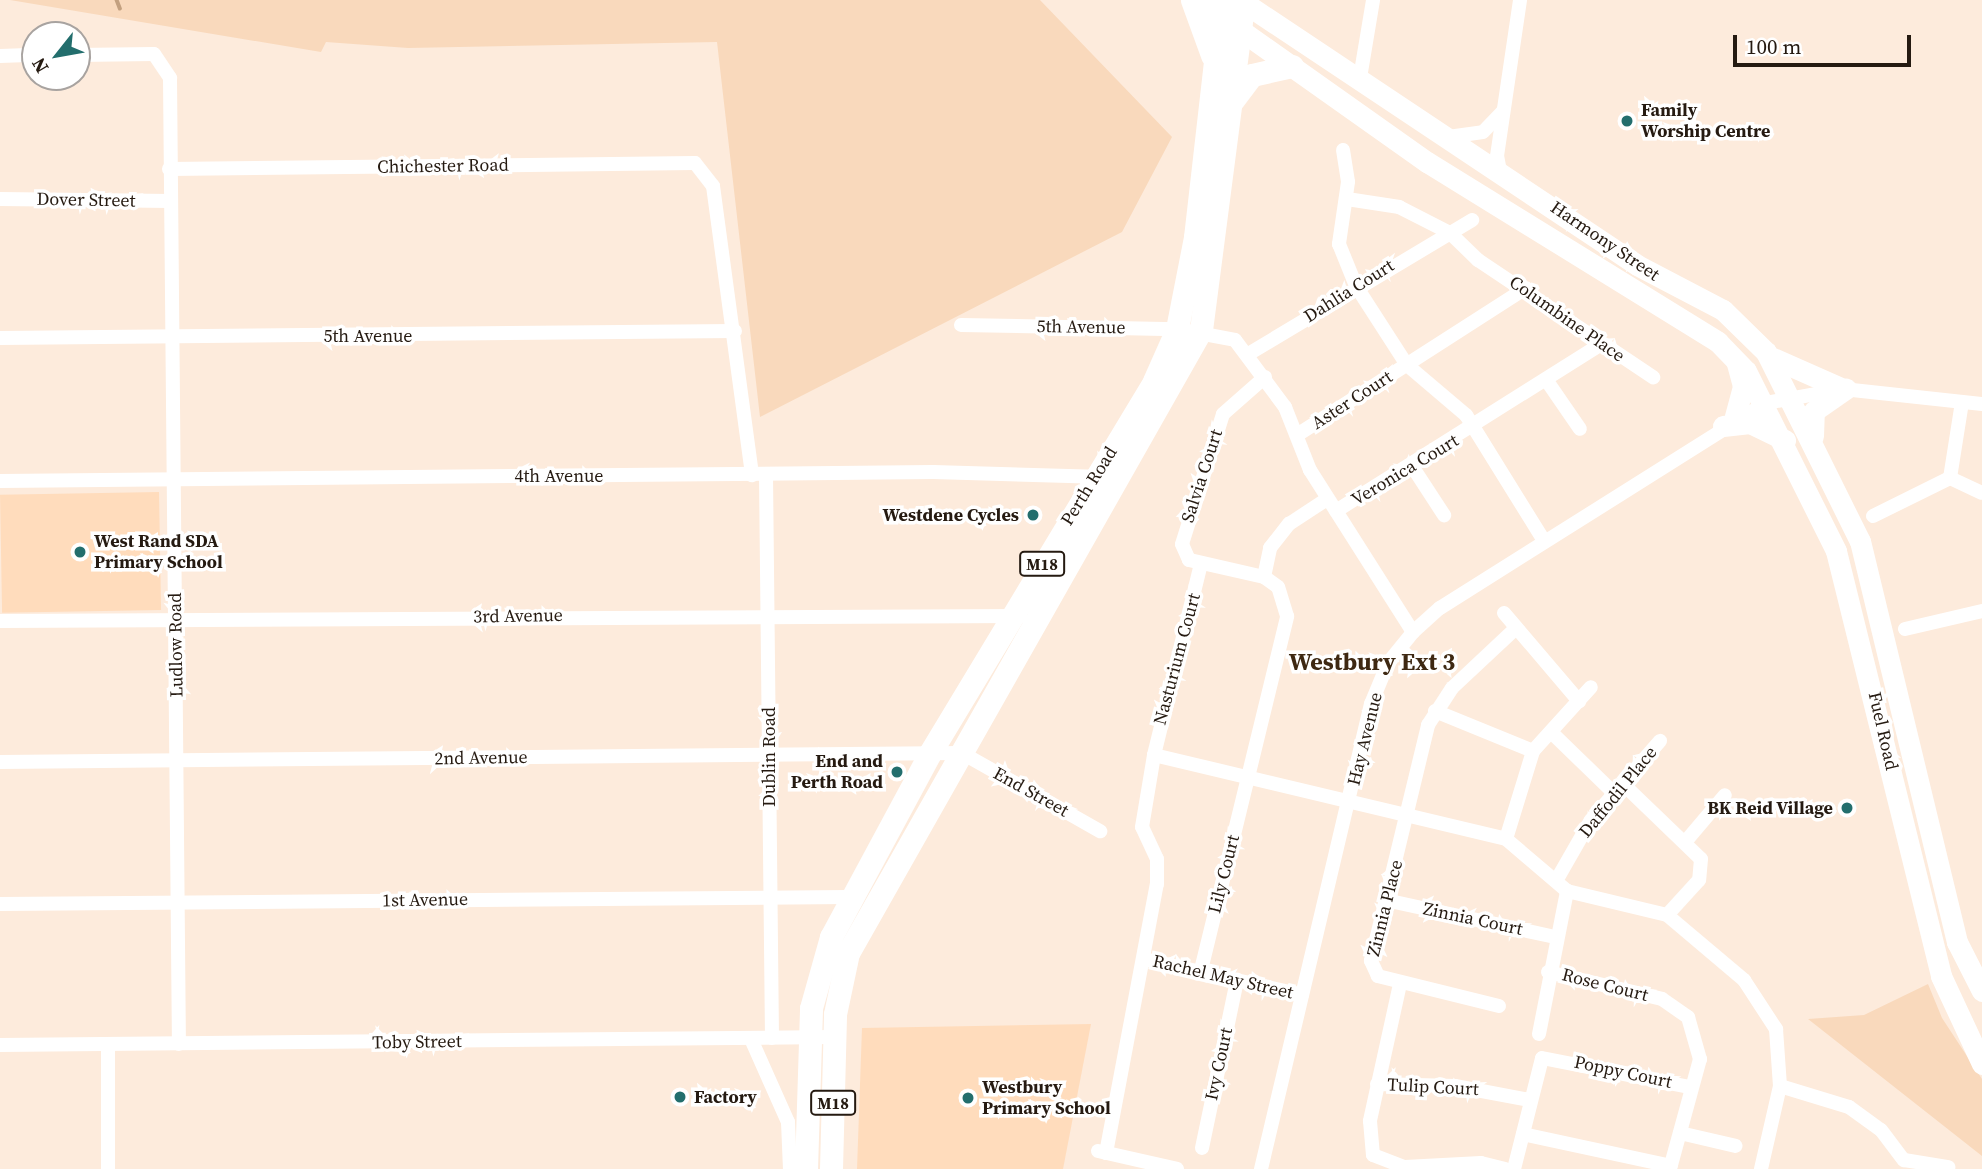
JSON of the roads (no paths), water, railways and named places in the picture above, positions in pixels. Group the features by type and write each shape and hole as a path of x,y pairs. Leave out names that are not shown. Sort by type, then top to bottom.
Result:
{"main road":[{"path":"1192,0 1217,72"},
{"path":"1198,0 1235,8"},
{"name":"Perth Road","path":"835,1037 836,997 848,953 1034,624 1177,329 1217,72 1235,8"},
{"name":"Perth Road","path":"810,1038 821,967 849,897 1012,613 1107,478 1201,330 1232,103 1235,8"},
{"name":"Harmony Street","path":"1235,8 1292,66 1427,162 1734,356 1766,402"},
{"name":"Harmony Street","path":"1235,8 1360,78 1637,265 1723,310 1766,352 1791,394"},
{"path":"1232,103 1252,75 1292,66"},
{"path":"1766,352 1844,389 1814,411 1813,438"},
{"path":"1734,356 1743,386 1728,423 1750,423 1785,440"},
{"name":"Fuel Road","path":"1791,394 1863,548 1957,942 1982,990"},
{"name":"Fuel Road","path":"1766,402 1846,583 1941,976 1982,1064"},
{"name":"M18","path":"831,1169 835,1037"},
{"name":"M18","path":"806,1169 810,1038"}],"street":[{"path":"1360,78 1373,0"},
{"path":"1500,171 1504,110 1520,0"},
{"name":"Ludlow Road","path":"91,55 155,54 170,78 179,1044"},
{"path":"0,56 21,55"},
{"path":"1448,136 1483,132 1504,110"},
{"path":"1343,150 1347,199 1339,244 1356,286 1407,365 1454,402 1474,428 1544,541"},
{"name":"Chichester Road","path":"169,169 689,162 710,178"},
{"name":"Dublin Road","path":"710,178 759,475 768,614 772,1038"},
{"name":"Dover Street","path":"0,199 171,201"},
{"name":"Columbine Place","path":"1347,199 1399,207 1450,233 1601,344 1653,377"},
{"path":"1450,233 1472,220"},
{"name":"Dahlia Court","path":"1250,352 1356,286 1450,233"},
{"name":"Aster Court","path":"1297,435 1526,288"},
{"name":"5th Avenue","path":"961,325 1201,330 1228,336 1250,352"},
{"name":"5th Avenue","path":"0,338 735,331"},
{"name":"Veronica Court","path":"1336,511 1474,428 1601,344"},
{"path":"1250,352 1297,435 1327,499 1413,632"},
{"name":"Salvia Court","path":"1201,564 1185,556 1183,535 1223,414 1265,377"},
{"path":"1547,381 1580,429"},
{"path":"1791,394 1844,389 1982,404"},
{"name":"Hay Avenue","path":"1261,1169 1377,687 1413,632 1544,541 1728,423 1766,402 1791,394"},
{"path":"1950,478 1962,402"},
{"path":"1412,466 1444,515"},
{"name":"4th Avenue","path":"0,481 759,475 1107,478"},
{"path":"1950,478 1982,493"},
{"path":"1872,516 1950,478"},
{"path":"1201,564 1264,577 1279,533 1327,499"},
{"name":"Nasturium Court","path":"1157,1167 1102,1152 1144,959 1158,874 1142,827 1154,755 1201,564"},
{"name":"Lily Court","path":"1200,970 1287,616 1278,587 1264,577"},
{"path":"1905,629 1982,612"},
{"name":"3rd Avenue","path":"0,621 1012,613 1034,624"},
{"path":"1504,613 1514,630 1579,701"},
{"path":"1514,630 1435,711 1533,751"},
{"path":"1506,839 1533,751 1591,687"},
{"name":"Zinnia Place","path":"1400,984 1371,967 1390,901 1405,815 1435,711"},
{"path":"1551,732 1686,842 1701,859 1702,873 1667,915"},
{"name":"Daffodil Place","path":"1556,881 1582,832 1660,741"},
{"name":"2nd Avenue","path":"0,762 962,753"},
{"name":"End Street","path":"962,753 1100,831"},
{"path":"1154,755 1506,839 1567,891 1667,915 1757,994 1781,1042 1780,1086 1764,1168"},
{"path":"1686,842 1725,795"},
{"path":"1539,1034 1548,972 1567,891"},
{"name":"1st Avenue","path":"0,904 849,897"},
{"name":"Zinnia Court","path":"1390,901 1555,937"},
{"name":"Rachel May Street","path":"1144,959 1302,995"},
{"name":"Rose Court","path":"1548,972 1662,999 1681,1009 1697,1037 1700,1059 1690,1087"},
{"name":"Ivy Court","path":"1202,1149 1237,980"},
{"path":"1499,1006 1400,984 1377,1084 1369,1141 1379,1161 1505,1169"},
{"name":"Toby Street","path":"0,1045 835,1037"},
{"path":"751,1039 788,1122 789,1169"},
{"path":"108,1045 108,1169"},
{"name":"Poppy Court","path":"1530,1100 1539,1063 1557,1058 1690,1087"},
{"name":"Tulip Court","path":"1377,1084 1455,1086 1530,1100"},
{"path":"1780,1086 1849,1107 1881,1130 1904,1164 1948,1167"},
{"path":"1523,1134 1670,1168 1690,1087"},
{"path":"1514,1169 1530,1100"},
{"path":"1680,1133 1737,1146"},
{"path":"1157,1167 1177,1169"}],"waterway":[{"path":"117,0 120,8"}],"place":[{"name":"Family Worship Centre","path":"1627,121"},
{"name":"Westdene Cycles","path":"1033,515"},
{"name":"West Rand SDA Primary School","path":"80,552"},
{"name":"End and Perth Road","path":"897,772"},
{"name":"BK Reid Village","path":"1847,808"},
{"name":"Factory","path":"680,1097"},
{"name":"Westbury Primary School","path":"968,1098"}],"district":[{"name":"Westbury Ext 3","path":"1372,662"}]}
